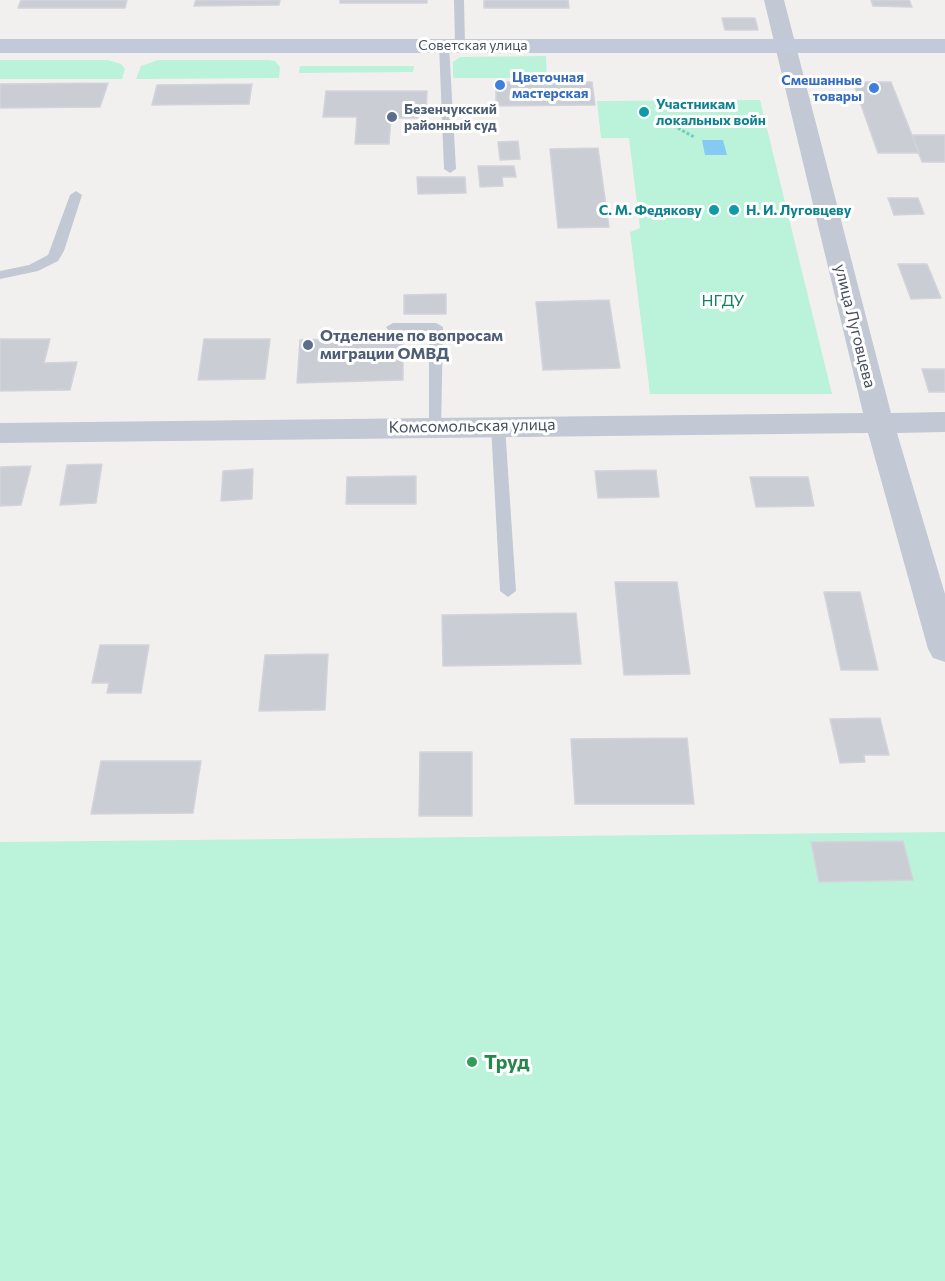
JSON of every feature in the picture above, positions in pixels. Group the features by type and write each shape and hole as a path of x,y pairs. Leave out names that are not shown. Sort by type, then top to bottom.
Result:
{"street":[{"name":"улица Луговцева","path":"774,0 879,421 945,649"},
{"name":"Советская улица","path":"0,46 945,46"},
{"name":"Комсомольская улица","path":"0,433 945,422"}],"lane":[{"path":"450,169 452,45 459,0"},
{"path":"0,275 33,268 53,258 76,195"},
{"path":"393,327 436,327 436,427"},
{"path":"498,426 508,591"}],"path":[{"path":"656,116 694,137"}],"green space":[{"path":"546,56 547,78 453,78 453,62 460,57"},
{"path":"0,60 108,60 121,64 125,69 122,79 0,79"},
{"path":"158,60 275,61 280,67 279,78 136,79 141,66"},
{"path":"300,66 414,66 413,72 299,73"},
{"name":"НГДУ","path":"760,100 832,394 650,394 630,232 640,228 629,138 601,138 597,101"},
{"name":"Труд","path":"945,832 945,1281 0,1281 0,842"}],"water":[{"path":"702,140 723,140 727,155 705,155"}],"building":[{"path":"21,0 127,0 125,8 18,8"},
{"path":"196,0 280,0 279,5 194,6"},
{"path":"340,0 427,0 427,3 340,3"},
{"path":"484,0 568,0 569,8 484,8"},
{"path":"871,0 909,0 912,7 873,6"},
{"path":"722,18 755,18 758,30 725,30"},
{"path":"496,82 592,82 595,105 496,106"},
{"path":"853,82 891,82 919,153 878,153"},
{"path":"108,83 100,107 0,108 0,84"},
{"path":"252,84 249,104 152,105 157,85"},
{"name":"Безенчукский районный суд","path":"326,91 427,91 426,118 391,118 389,144 355,144 357,117 323,117"},
{"path":"912,135 945,135 945,162 922,162"},
{"path":"518,141 520,159 500,160 498,142"},
{"path":"598,148 609,227 558,228 550,149"},
{"path":"478,166 514,166 516,177 502,177 503,186 480,187"},
{"path":"417,177 465,177 466,193 418,194"},
{"path":"888,198 918,198 924,214 894,215"},
{"path":"898,264 927,264 941,298 911,299"},
{"path":"446,294 446,314 404,314 404,295"},
{"path":"609,300 620,368 543,370 536,302"},
{"path":"403,337 403,380 297,383 300,340"},
{"path":"0,339 50,339 44,363 77,362 70,390 0,391"},
{"path":"204,339 270,339 265,379 198,380"},
{"path":"922,369 945,369 945,392 929,392"},
{"path":"102,464 96,503 60,505 67,465"},
{"path":"31,466 21,505 0,506 0,467"},
{"path":"253,469 252,499 221,501 223,471"},
{"path":"656,470 659,497 598,498 595,471"},
{"path":"416,476 416,504 346,504 347,477"},
{"path":"750,477 808,477 814,506 756,507"},
{"path":"615,582 677,582 690,674 624,675"},
{"path":"824,592 860,592 878,670 841,670"},
{"path":"576,613 581,664 443,666 442,615"},
{"path":"100,645 149,645 141,693 107,693 109,683 92,683"},
{"path":"328,654 325,710 259,711 265,655"},
{"path":"880,718 889,755 864,755 865,762 840,763 830,719"},
{"path":"687,738 694,804 575,804 571,739"},
{"path":"420,752 472,752 472,816 419,816"},
{"path":"101,761 201,761 193,813 91,814"},
{"path":"903,841 913,880 819,882 811,842"}],"place":[{"name":"Цветочная мастерская","path":"500,85"},
{"name":"Смешанные товары","path":"874,88"},
{"name":"Участникам локальных войн","path":"644,112"},
{"name":"Безенчукский районный суд","path":"392,117"},
{"name":"С. М. Федякову","path":"714,210"},
{"name":"Н. И. Луговцеву","path":"734,210"},
{"name":"Отделение по вопросам миграции ОМВД","path":"308,345"},
{"name":"Труд","path":"472,1062"}]}
